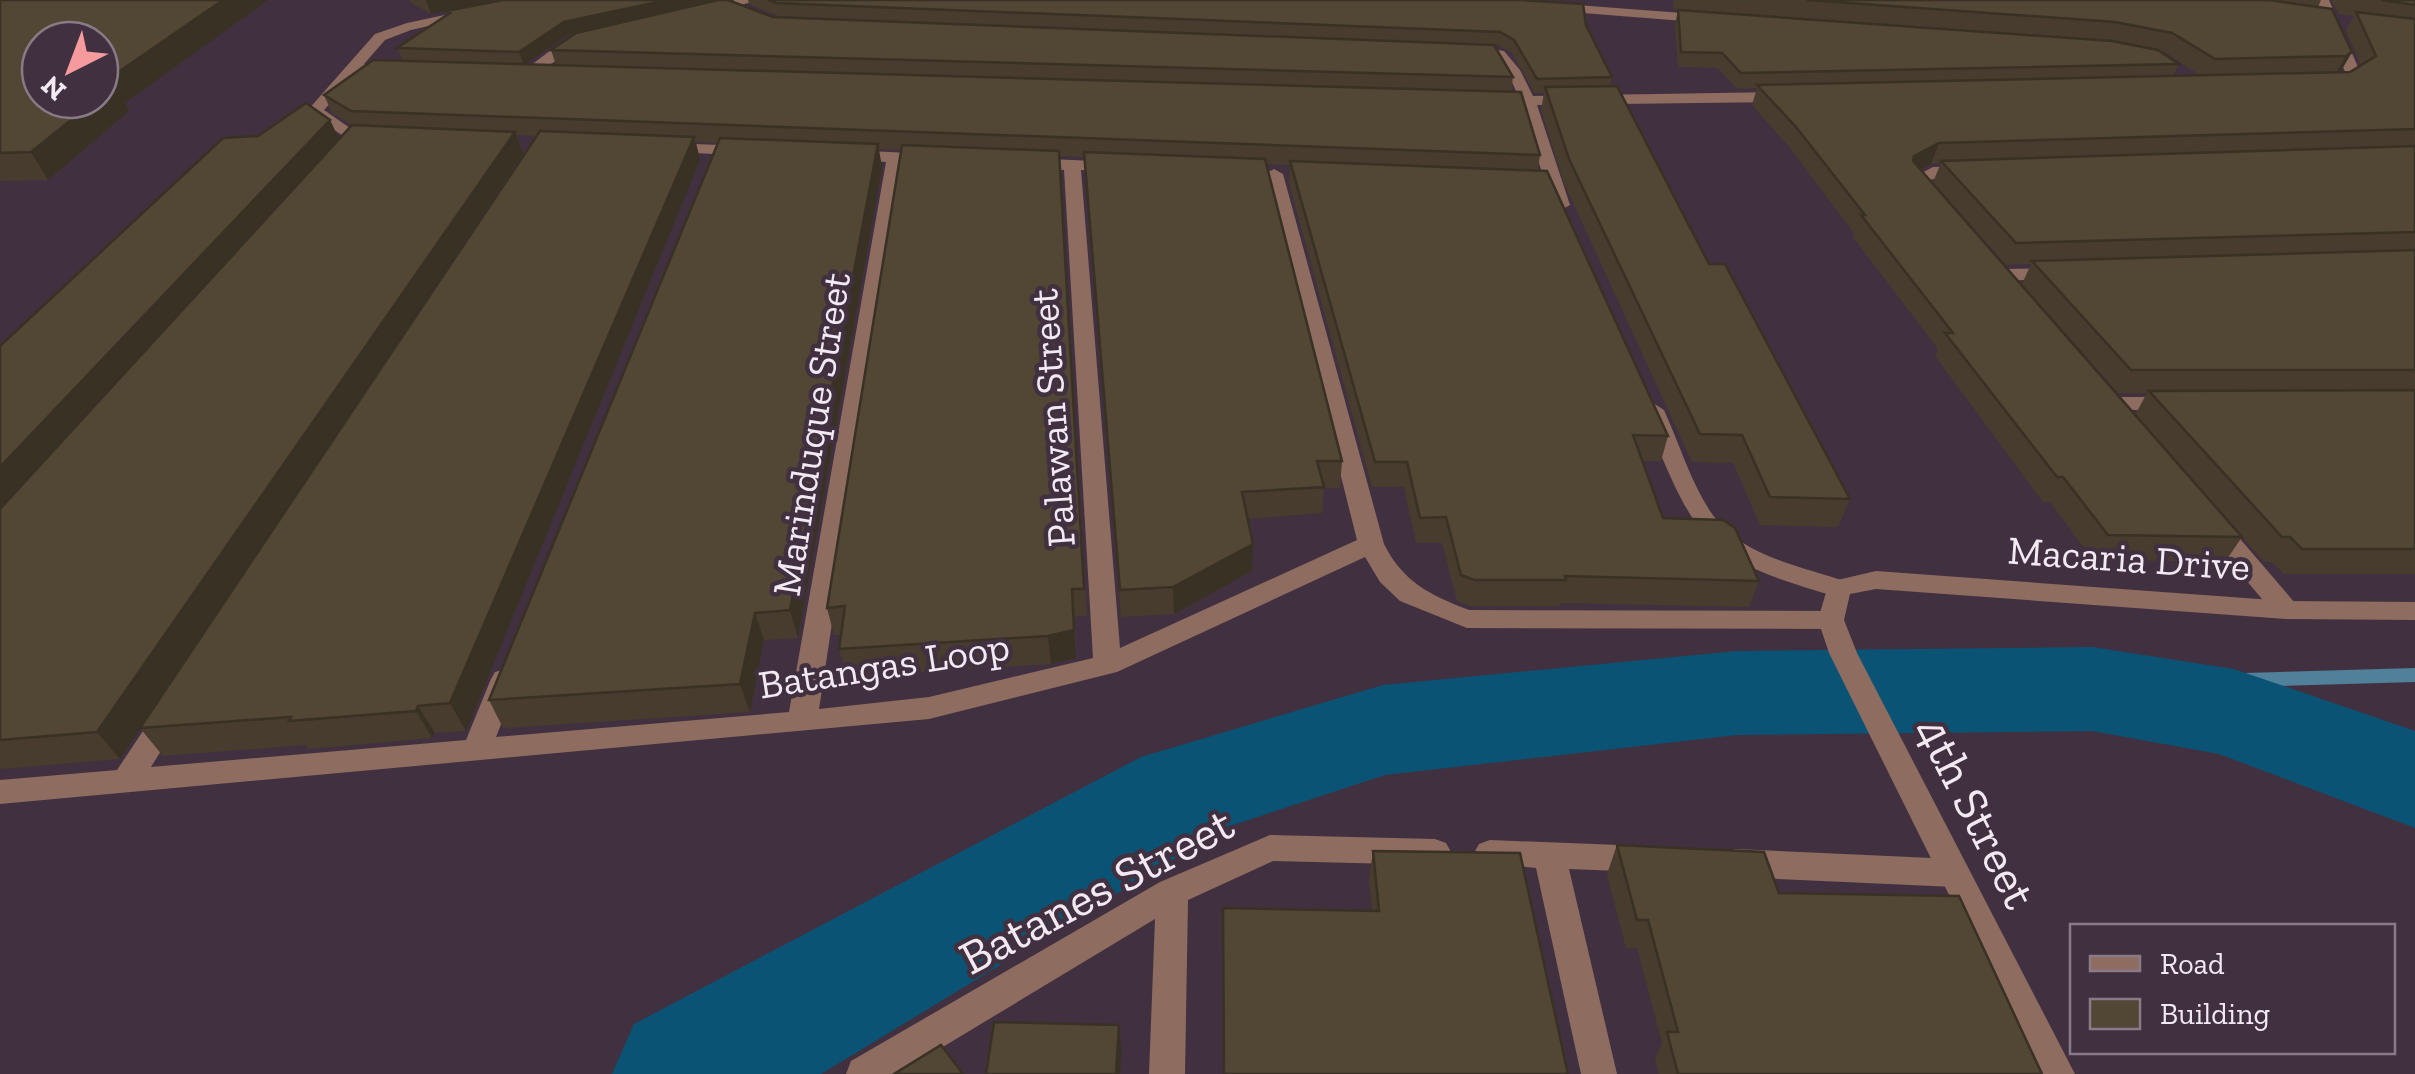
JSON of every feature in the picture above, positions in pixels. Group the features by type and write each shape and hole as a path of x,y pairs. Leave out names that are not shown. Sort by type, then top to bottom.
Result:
{"street":[{"path":"393,139 350,145 314,111 380,37 534,0"},
{"path":"2319,84 2338,83 2354,74 2339,21 2322,0"},
{"path":"690,14 729,5 749,7"},
{"path":"1536,6 1732,20"},
{"path":"2311,17 2339,21"},
{"path":"528,74 566,46 593,38"},
{"path":"1448,48 1498,53 1527,102 1542,183 1568,219"},
{"path":"350,68 409,70"},
{"path":"508,73 548,74"},
{"path":"1467,100 1806,96"},
{"path":"658,148 714,159 756,152"},
{"path":"836,155 954,160"},
{"name":"Marinduque Street","path":"802,722 894,157"},
{"path":"1013,162 1127,168"},
{"name":"Palawan Street","path":"1072,165 1107,666"},
{"path":"1953,221 1917,180 1932,172 1990,170"},
{"path":"1274,174 1371,544 1385,577 1419,601 1467,619 1832,620"},
{"path":"2026,304 1995,268 2078,273"},
{"path":"1647,396 1702,520 1725,542 1756,559 1838,588"},
{"path":"2136,433 2106,397 2190,404"},
{"path":"2198,506 2286,610"},
{"name":"Batangas Loop","path":"0,792 928,708 1107,666 1371,544"},
{"name":"Macaria Drive","path":"1838,588 1876,580 2286,610 2415,611"},
{"name":"4th Street","path":"1838,588 1832,620 1843,653 2057,1074"},
{"path":"476,748 513,658"},
{"path":"126,782 179,700"},
{"name":"Batanes Street","path":"864,1074 1172,892 1270,848 1549,854 1954,873"},
{"path":"1549,854 1599,1074"},
{"path":"1167,1074 1172,892"}],"building":[{"path":"0,0 223,0 120,71 120,20 20,20 20,120 71,120 31,152 0,153"},
{"path":"503,0 667,0 564,22 519,52 397,48 450,13 446,11"},
{"path":"718,0 773,17 1494,45 1513,77 551,50 576,33"},
{"path":"768,0 1521,0 1583,4 1586,25 1612,77 1537,79 1514,40 1500,32"},
{"path":"1807,0 2269,0 2332,9 2352,52 2346,56 2215,59 2172,33 2115,22"},
{"path":"2381,0 2415,0 2415,5"},
{"path":"1678,10 2112,41 2158,50 2179,64 1741,73 1722,53 1681,52"},
{"path":"2356,12 2415,19 2415,129 1939,143 1914,156 1913,161 2242,537 2108,535 2063,477 2057,477 1945,333 1953,333 1861,215 1865,215 1796,127 1757,85 2350,72 2376,56"},
{"path":"373,60 1521,92 1540,155 351,111 324,95"},
{"path":"1617,86 1709,264 1725,264 1850,499 1770,497 1742,435 1700,434 1569,159 1545,87"},
{"path":"306,103 330,120 0,467 0,346 223,138 258,136"},
{"path":"352,125 515,132 97,732 0,740 0,509"},
{"path":"540,131 694,137 450,703 418,706 416,711 140,728"},
{"path":"720,138 878,144 790,610 755,613 740,684 489,700"},
{"path":"902,145 1059,151 1084,589 1072,589 1074,630 1048,636 839,649 845,606 827,608"},
{"path":"2415,146 2415,232 2016,243 1941,161"},
{"path":"1084,152 1265,159 1342,461 1317,461 1324,487 1242,492 1253,544 1173,587 1120,590"},
{"path":"1290,161 1547,171 1668,436 1633,435 1663,518 1723,520 1735,528 1759,581 1565,576 1566,580 1474,580 1461,575 1446,517 1420,518 1407,462 1375,462"},
{"path":"2415,250 2415,370 2131,370 2032,261"},
{"path":"2415,390 2415,549 2302,549 2290,537 2282,537 2149,391"},
{"path":"1617,845 1764,852 1779,893 1959,896 2042,1074 1678,1074 1667,1032 1678,1032 1648,920 1637,920"},
{"path":"1373,851 1520,853 1568,1074 1224,1074 1223,908 1379,911"},
{"path":"994,1022 1119,1025 1116,1074 986,1074"},
{"path":"941,1045 963,1074 894,1074"}],"waterway":[{"path":"2037,686 2415,675"},
{"path":"686,1074 1184,792 1383,730 1737,693 2092,689 2234,713 2415,780"}]}
